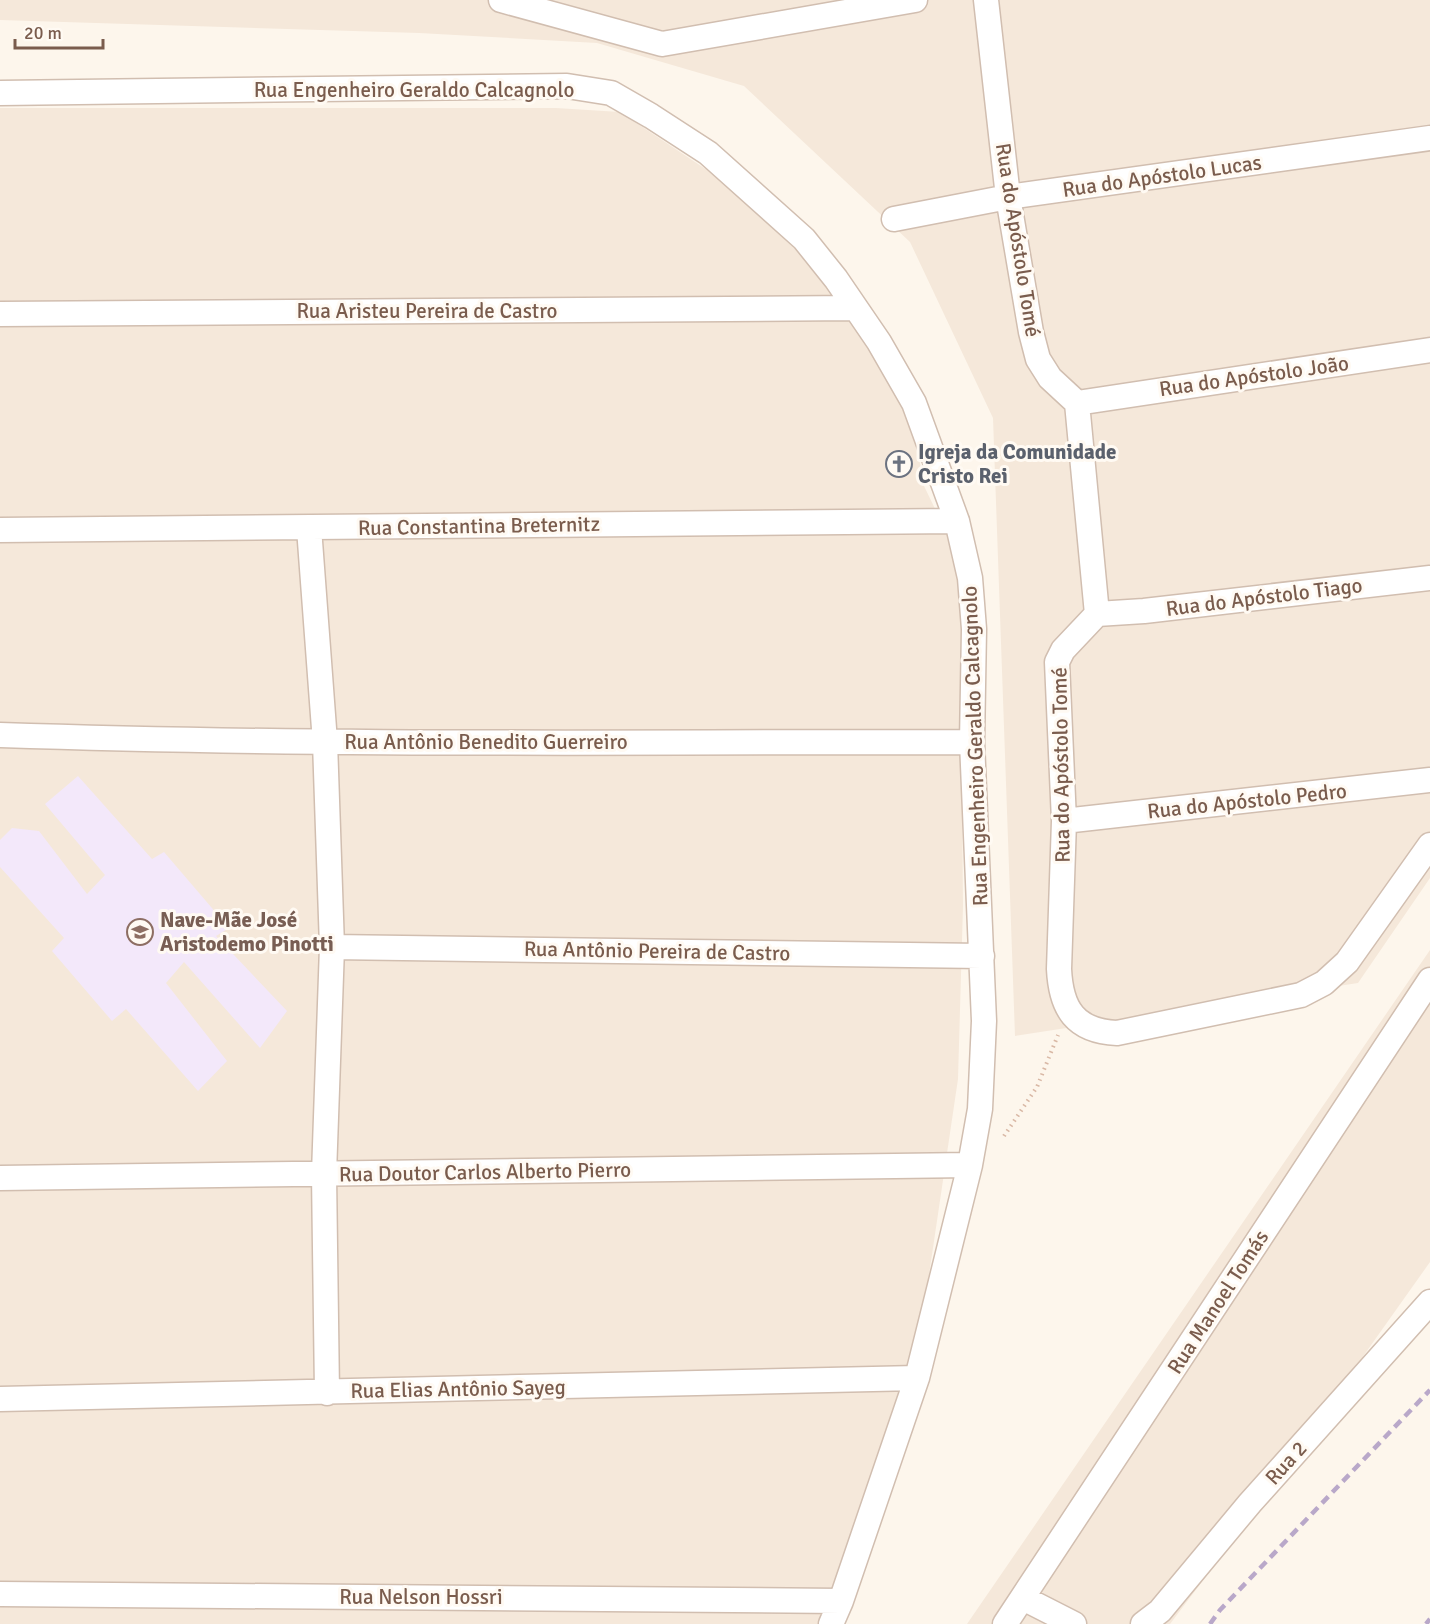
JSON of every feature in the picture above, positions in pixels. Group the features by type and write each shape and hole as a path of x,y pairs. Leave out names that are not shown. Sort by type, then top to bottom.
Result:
{"street":[{"path":"501,0 607,27 662,44 915,0"},
{"name":"Rua do Apóstolo Tomé","path":"986,0 1008,197 1031,332 1038,359 1050,378 1077,403"},
{"name":"Rua Engenheiro Geraldo Calcagnolo","path":"0,93 567,86 611,93 708,153 804,239 836,279 879,342 914,403 957,521 970,578 974,628 972,742 984,1021 980,1109 970,1165 916,1378 841,1601 831,1624"},
{"name":"Rua do Apóstolo Lucas","path":"894,219 1008,197 1430,138"},
{"name":"Rua Aristeu Pereira de Castro","path":"0,314 855,308"},
{"name":"Rua do Apóstolo João","path":"1077,403 1430,350"},
{"path":"1077,403 1097,614"},
{"name":"Rua Constantina Breternitz","path":"0,530 957,521"},
{"path":"309,528 325,742 332,947 324,1174 327,1393"},
{"name":"Rua do Apóstolo Tiago","path":"1097,614 1144,611 1430,578"},
{"name":"Rua do Apóstolo Tomé","path":"1070,1014 1060,991 1059,969 1064,821 1057,662 1063,650 1077,633 1097,614"},
{"name":"Rua Antônio Benedito Guerreiro","path":"0,735 130,740 325,742 972,742"},
{"name":"Rua do Apóstolo Pedro","path":"1064,821 1430,780"},
{"path":"1070,1014 1089,1028 1117,1033 1301,994 1324,983 1347,962 1430,845"},
{"name":"Rua Antônio Pereira de Castro","path":"332,947 982,956"},
{"name":"Rua Manoel Tomás","path":"1005,1624 1430,980"},
{"name":"Rua Doutor Carlos Alberto Pierro","path":"0,1178 970,1165"},
{"name":"Rua 2","path":"1143,1624 1160,1611 1250,1503 1430,1302"},
{"name":"Rua Elias Antônio Sayeg","path":"0,1399 916,1378"},
{"name":"Rua Nelson Hossri","path":"0,1594 841,1601"},
{"path":"1023,1598 1074,1624"}],"path":[{"path":"1004,1137 1037,1087 1057,1036 1070,1014"}],"shaded area":[{"path":"0,0 1430,0 1430,878 1358,983 1015,1036 993,418 910,242 744,86 597,43 419,33 0,20"},
{"path":"0,108 556,108 620,112 707,170 746,202 825,278 913,424 924,486 955,550 965,617 961,686 963,906 958,1079 914,1376 844,1567 818,1624 0,1624"},
{"name":"Nave-Mãe José Aristodemo Pinotti","path":"78,776 152,859 164,852 229,928 216,936 287,1011 260,1048 184,962 166,983 227,1061 198,1091 126,1009 112,1021 52,951 64,938 0,867 0,840 12,828 39,831 87,894 105,875 45,804"},
{"path":"1430,950 1430,1262 1220,1558 1170,1624 967,1624"}],"railway":[{"path":"1210,1624 1220,1610 1430,1390"},
{"path":"1426,1624 1430,1619"}],"place":[{"name":"Igreja da Comunidade Cristo Rei","path":"899,464"},
{"name":"Nave-Mãe José Aristodemo Pinotti","path":"140,932"}]}
